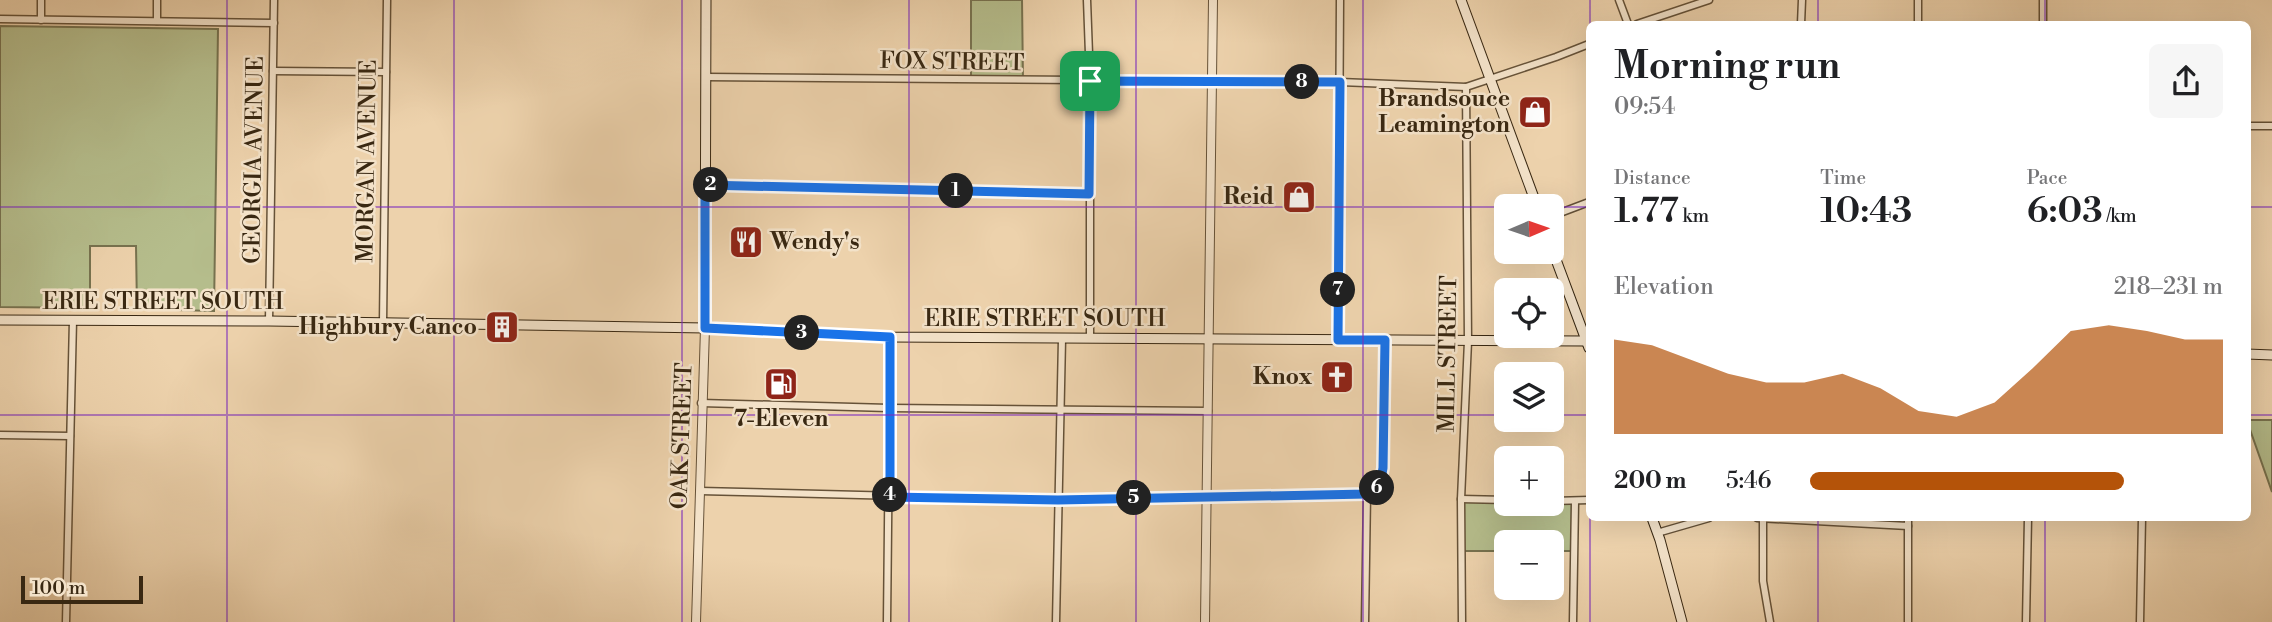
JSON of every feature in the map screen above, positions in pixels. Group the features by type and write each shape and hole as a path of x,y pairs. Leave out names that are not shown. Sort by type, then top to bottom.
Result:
{"main road":[{"name":"OAK STREET","path":"705,328 706,0"},
{"path":"1461,0 1533,194"},
{"path":"1558,264 1586,338"},
{"name":"ERIE STREET SOUTH","path":"0,320 705,328 890,337 1586,343"},
{"path":"2251,354 2272,355"},
{"path":"1652,521 1682,622"}],"street":[{"path":"41,0 41,20"},
{"path":"157,0 157,21"},
{"name":"GEORGIA AVENUE","path":"269,321 274,0"},
{"name":"MORGAN AVENUE","path":"383,323 387,0"},
{"path":"1087,0 1090,81 1090,338"},
{"path":"1205,622 1213,0"},
{"path":"1338,340 1340,0"},
{"path":"1619,0 1627,21"},
{"path":"1646,21 1709,0"},
{"path":"1801,0 1801,21"},
{"path":"1918,0 1918,21"},
{"path":"2043,0 2043,21"},
{"path":"0,19 274,23"},
{"name":"FOX STREET","path":"706,77 1340,82 1466,87 1586,45"},
{"path":"273,71 386,72"},
{"name":"MILL STREET","path":"1462,622 1461,499 1468,341 1466,87"},
{"path":"2251,126 2272,127"},
{"path":"705,185 1089,194"},
{"path":"1564,211 1586,203"},
{"path":"66,622 72,320"},
{"name":"OAK STREET","path":"696,622 705,328"},
{"path":"887,622 890,337"},
{"path":"1056,622 1062,338"},
{"path":"700,491 1058,500 1367,494 1375,490 1380,483 1385,433 1385,340"},
{"path":"701,403 1209,411"},
{"path":"0,435 70,436"},
{"path":"1365,622 1367,494"},
{"path":"1461,499 1494,500"},
{"path":"1564,502 1586,500"},
{"path":"1573,622 1575,502"},
{"path":"1657,533 1699,521"},
{"path":"1763,521 1763,582 1770,622"},
{"path":"1872,521 1908,522 1908,622"},
{"path":"2026,622 2028,521"},
{"path":"2140,622 2142,521"}],"green space":[{"path":"971,0 1022,0 1023,81 971,80"},
{"path":"0,26 218,29 214,311 137,309 136,246 90,246 90,308 0,307"},
{"path":"2251,420 2272,420 2272,492 2251,432"},
{"path":"1461,499 1494,500 1494,516 1564,516 1564,502 1575,502 1575,551 1564,551 1564,530 1494,530 1494,551 1461,551"}],"place":[{"name":"Brandsouce Leamington","path":"1535,112"},
{"name":"Reid","path":"1299,197"},
{"name":"Wendy's","path":"746,242"},
{"name":"Highbury Canco","path":"502,327"},
{"name":"Knox","path":"1337,377"},
{"name":"7-Eleven","path":"781,384"}],"route":[{"path":"1090,81 1340,82 1338,340 1385,340 1383,468 1380,483 1375,490 1367,494 1058,500 890,497 890,337 705,328 705,185 1089,194 1090,81"}]}
